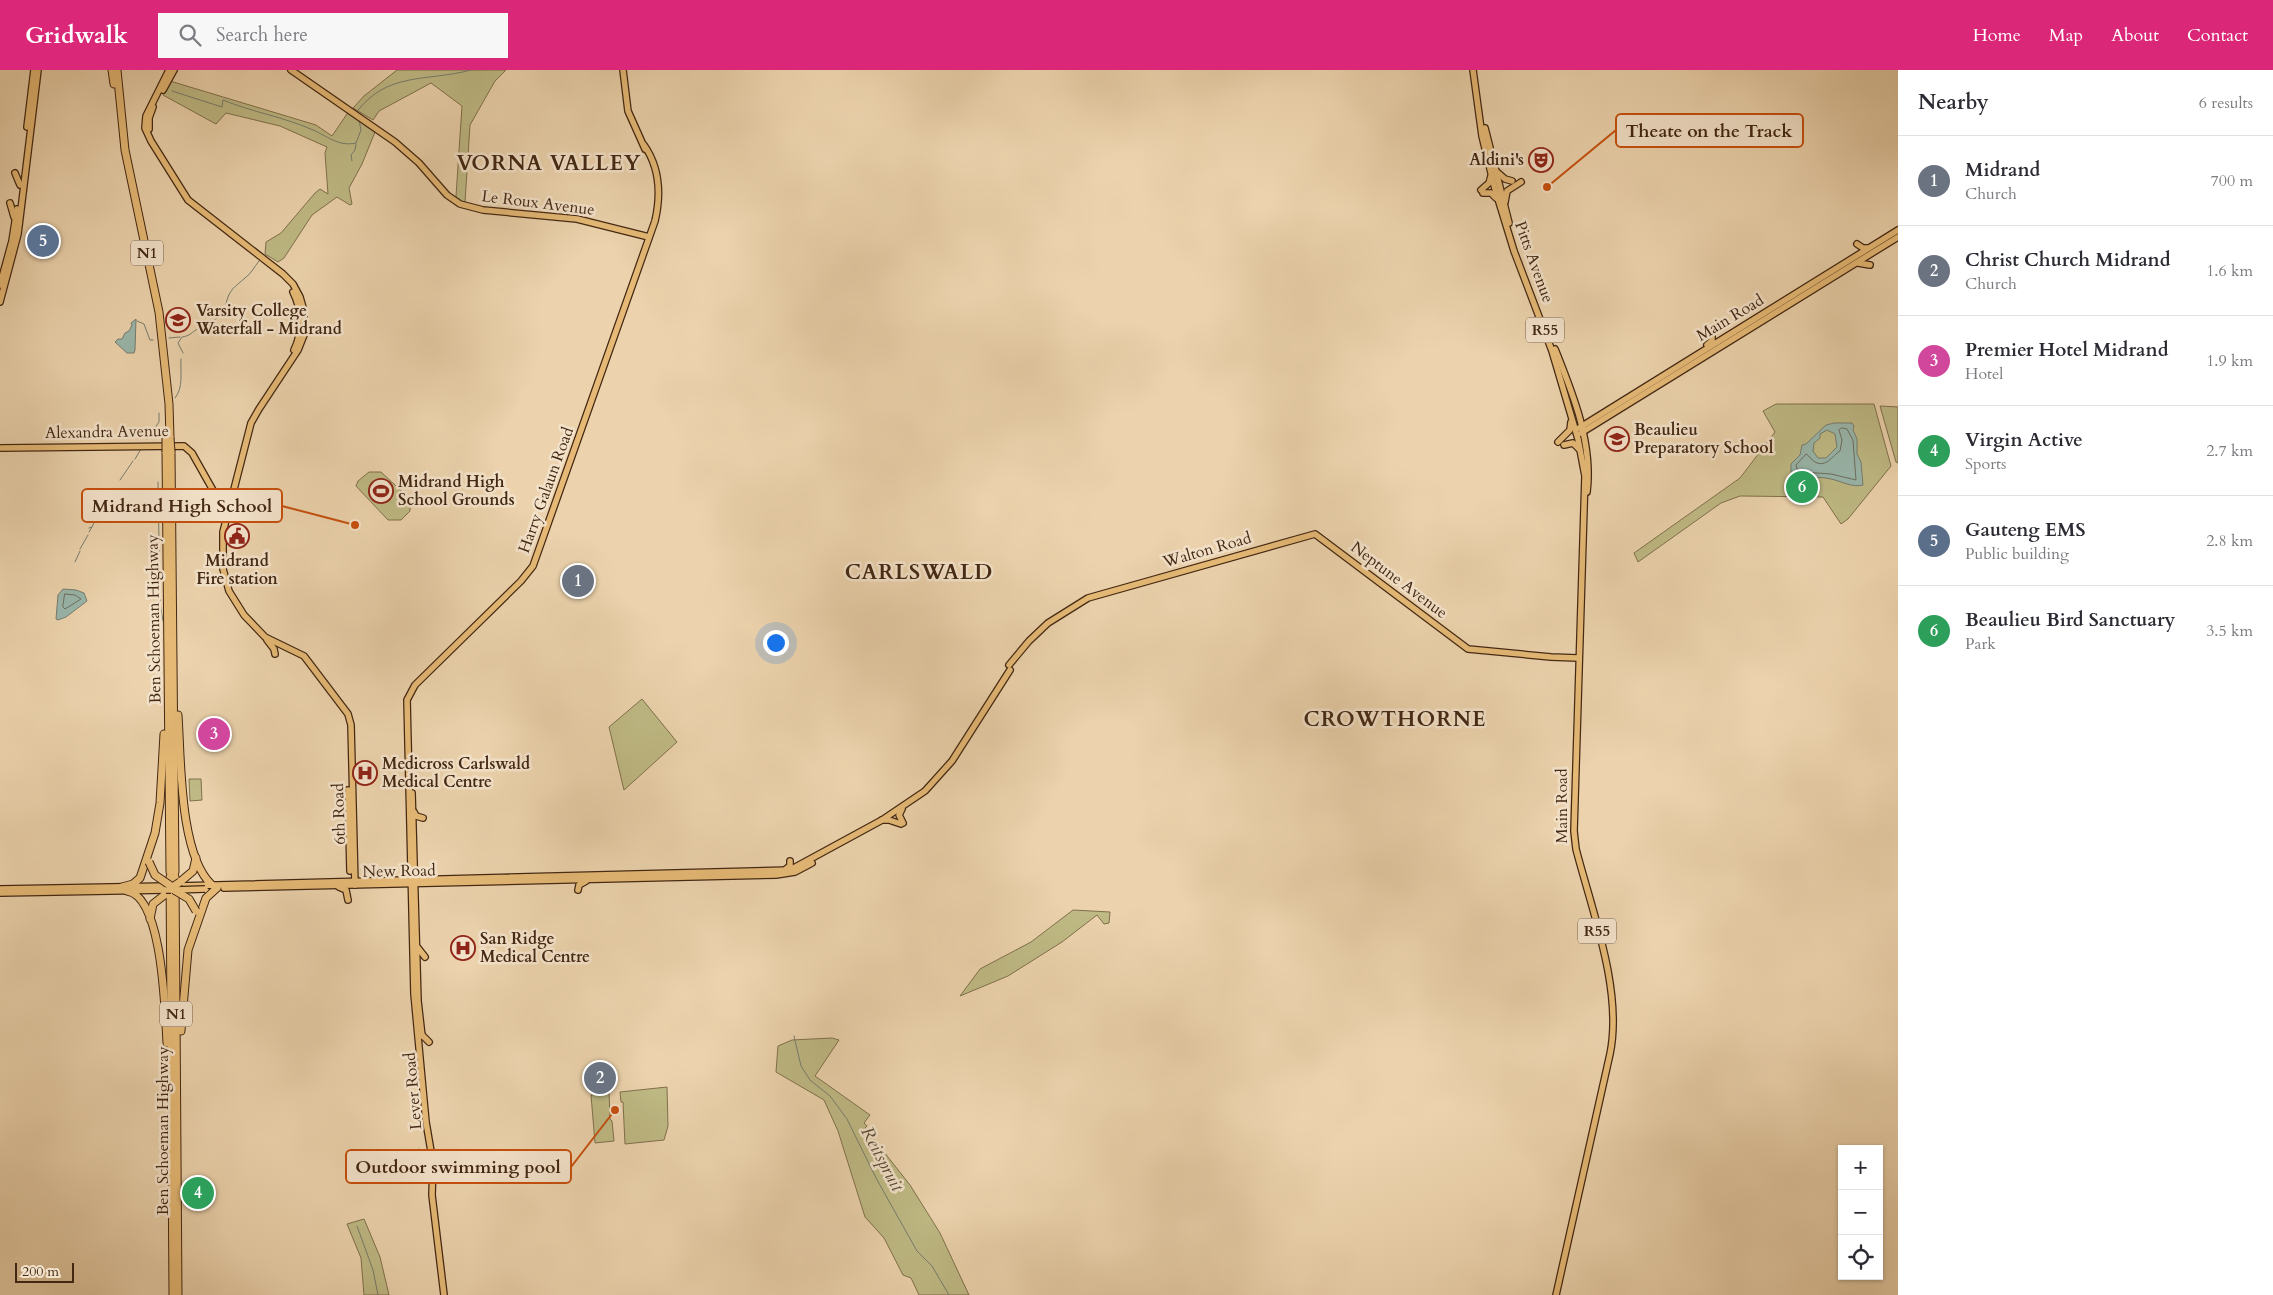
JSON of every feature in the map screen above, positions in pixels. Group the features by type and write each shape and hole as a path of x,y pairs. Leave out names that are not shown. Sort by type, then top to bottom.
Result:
{"highway":[{"name":"Ben Schoeman Highway","path":"112,70 121,150 154,313 168,438"},
{"name":"Ben Schoeman Highway","path":"117,70 125,150 158,312 165,364 168,438 178,1137 178,1295"},
{"path":"170,653 160,803 149,862 155,876 189,899 196,911 196,925"},
{"path":"170,653 188,836 205,878 213,887 206,896 188,950 184,971 180,1045 180,1128 178,1137"},
{"path":"125,889 138,880 151,846"},
{"path":"172,1110 161,958 150,913 156,900 190,874 196,864 195,853"},
{"name":"Ben Schoeman Highway","path":"173,874 173,1295"},
{"path":"125,889 140,896 155,933"}],"main road":[{"path":"0,284 15,227 34,70"},
{"path":"0,302 18,234 38,70"},
{"path":"169,70 149,108 145,122 147,134 174,186 195,206 275,268 292,290 303,318 296,347 254,414 247,431 226,521 222,559 229,591"},
{"path":"174,70 151,112 149,125 151,134 166,162 195,206"},
{"name":"Le Roux Avenue","path":"292,70 406,150 447,196 465,206 483,210 577,219 649,237"},
{"name":"Harry Galaun Road","path":"413,882 411,870 406,704 411,689 531,572 649,237 658,205 658,184 655,167 627,107 623,70"},
{"name":"R55","path":"1473,70 1482,136 1497,189"},
{"name":"R55","path":"1474,78 1497,189"},
{"path":"1493,163 1500,177 1512,181"},
{"path":"15,173 19,177 20,185"},
{"path":"1491,173 1489,183 1482,192 1493,194 1503,208"},
{"path":"1503,208 1507,191 1521,182"},
{"name":"Pitts Avenue","path":"1497,189 1526,276 1565,375 1582,429"},
{"path":"10,203 15,227"},
{"name":"Pitts Avenue","path":"1503,208 1514,251 1549,341 1576,433"},
{"name":"Main Road","path":"1872,250 1898,230"},
{"name":"Main Road","path":"1582,528 1589,470 1587,443 1582,429 1872,250 1898,237"},
{"path":"1857,244 1862,248 1872,250 1870,265 1856,260 1857,244"},
{"name":"Main Road","path":"1609,412 1732,333 1856,260"},
{"path":"0,302 9,299"},
{"path":"1703,351 1712,340 1712,332 1721,335 1732,333"},
{"path":"1577,410 1582,417 1588,419 1609,412"},
{"path":"1587,443 1588,432 1609,412"},
{"path":"1570,416 1570,430 1561,443 1574,443 1581,453"},
{"path":"1576,433 1582,429"},
{"name":"Main Road","path":"1556,1295 1612,1047 1614,1023 1608,972 1574,837 1585,476 1576,433"},
{"name":"Alexandra Avenue","path":"0,447 184,446 190,450 214,492 230,504"},
{"path":"201,469 214,489 230,504"},
{"path":"222,497 232,496"},
{"path":"226,521 231,512 238,510"},
{"name":"Walton Road","path":"870,827 905,806 922,793 941,774 957,753 1009,668 1029,644 1052,623 1080,604 1107,592 1315,534"},
{"name":"Neptune Avenue","path":"1315,534 1467,649 1490,652"},
{"path":"218,576 222,578 240,610 274,648 275,654"},
{"path":"262,634 301,654 337,697 346,716 349,742"},
{"path":"1571,655 1577,653 1579,648"},
{"path":"1490,652 1579,656"},
{"path":"1490,652 1553,660 1579,656"},
{"name":"6th Road","path":"349,742 350,867 354,883"},
{"name":"6th Road","path":"349,742 354,883"},
{"name":"Harry Galaun Road","path":"408,766 413,805 415,865 413,882"},
{"name":"Walton Road","path":"798,869 846,842 922,793"},
{"path":"413,805 416,816 422,819 416,823 414,830"},
{"path":"882,820 902,824 899,815 905,806"},
{"path":"785,870 790,866 790,861"},
{"path":"411,870 400,882 414,896 419,888 429,881 419,876 415,865"},
{"path":"342,881 348,877 350,867"},
{"name":"New Road","path":"429,881 497,885 505,882 564,880 576,875 798,869"},
{"name":"New Road","path":"228,886 332,886 354,883 413,882 572,873 590,880 781,874 798,869"},
{"path":"714,872 741,873 744,875"},
{"path":"539,876 572,877 576,875 608,879"},
{"path":"490,878 497,885"},
{"path":"564,880 576,890 579,885 590,880"},
{"name":"New Road","path":"0,889 125,889 136,891 342,881 354,883"},
{"name":"Lever Road","path":"413,882 429,1126 436,1160 436,1194 445,1295"},
{"path":"332,886 345,889 348,894 348,900"},
{"name":"New Road","path":"0,893 142,887 173,888"},
{"name":"Lever Road","path":"414,896 414,994 426,1122 433,1163 433,1201 445,1295"},
{"path":"416,944 419,952 425,957"},
{"path":"422,1035 429,1042"},
{"path":"419,1153 433,1163"},
{"name":"Main Road","path":"1551,1295 1578,1194"},
{"path":"433,1201 428,1207 435,1215"}],"shaded area":[{"path":"397,70 506,70 495,81 470,125 465,202 457,201 456,196 462,106 431,83 379,111 373,120 353,108 364,96"},
{"path":"170,81 316,125 332,136 349,111 375,132 362,164 349,188 352,204 350,205 337,197 312,215 284,258 278,262 265,254 266,242 281,233 315,193 320,189 328,194 325,153 327,147 280,126 226,113 216,124 163,95"},
{"path":"1776,404 1874,404 1891,466 1848,519 1841,524 1823,497 1740,496 1721,503 1638,562 1634,553 1740,478 1775,432 1763,411"},
{"path":"1880,406 1898,407 1898,463 1896,462"},
{"name":"Midrand High School Grounds","path":"369,472 381,472 410,499 410,511 401,520 388,520 356,486 358,481"},
{"path":"642,699 677,742 624,790 609,727"},
{"path":"189,779 201,779 202,800 190,801"},
{"path":"1073,910 1110,912 1109,923 1104,924 1097,915 1062,942 1008,976 960,996 980,969 1031,942"},
{"name":"Reitspruit","path":"832,1038 839,1040 815,1076 870,1115 864,1123 867,1126 865,1128 910,1185 940,1233 969,1295 919,1295 911,1278 903,1275 884,1238 865,1217 838,1131 824,1100 776,1072 778,1046 792,1040"},
{"path":"667,1087 668,1126 664,1140 625,1144 623,1102 621,1102 620,1092"},
{"path":"609,1092 610,1119 612,1121 614,1141 595,1143 591,1095"},
{"path":"364,1219 380,1257 389,1295 364,1295 361,1258 347,1224"}],"water":[{"path":"136,319 135,350 134,353 127,353 115,342 118,339 122,339 125,333 129,331 131,323"},
{"path":"1852,423 1854,426 1853,430 1857,439 1857,454 1861,462 1863,485 1851,485 1831,479 1791,472 1791,464 1800,455 1802,445 1806,444 1826,425","holes":["1827,430 1835,434 1837,447 1826,458 1818,458 1813,451 1814,443 1820,438 1820,434"]},
{"path":"63,589 84,593 87,601 66,617 58,620 56,619 58,595"}],"waterway":[{"path":"356,113 380,90 394,84 471,70"},
{"path":"172,91 222,107 223,100 302,125 344,144 356,143 361,130 359,120"},
{"path":"352,161 351,155 355,150 356,144"},
{"path":"226,304 235,286 249,274 259,261"},
{"path":"183,353 178,343 182,337 213,321 224,309"},
{"path":"137,321 144,324 150,340 153,340"},
{"path":"169,338 180,337"},
{"path":"175,398 181,384 181,359"},
{"path":"147,439 159,422 159,413"},
{"path":"135,459 141,449"},
{"path":"120,480 133,461"},
{"path":"158,482 160,603 163,621"},
{"path":"89,528 92,527 97,516"},
{"path":"89,532 92,527"},
{"path":"80,549 88,535"},
{"path":"75,562 80,551"},
{"name":"Reitspruit","path":"794,1036 801,1066 810,1080 830,1096 847,1119 876,1178 917,1251 932,1266 949,1295"},
{"path":"357,1226 373,1270 378,1295"}],"place":[{"name":"Aldini's","path":"1541,160"},
{"name":"Theate on the Track","path":"1547,187"},
{"name":"Gauteng EMS","path":"43,241"},
{"name":"Varsity College Waterfall - Midrand","path":"178,320"},
{"name":"Beaulieu Preparatory School","path":"1617,439"},
{"name":"Beaulieu Bird Sanctuary","path":"1802,487"},
{"name":"Midrand High School Grounds","path":"381,491"},
{"name":"Midrand High School","path":"355,525"},
{"name":"Midrand Fire station","path":"237,536"},
{"name":"Midrand","path":"578,581"},
{"name":"Premier Hotel Midrand","path":"214,734"},
{"name":"Medicross Carlswald Medical Centre","path":"365,773"},
{"name":"San Ridge Medical Centre","path":"463,948"},
{"name":"Christ Church Midrand","path":"600,1078"},
{"name":"Outdoor swimming pool","path":"615,1110"},
{"name":"Virgin Active","path":"198,1193"}],"district":[{"name":"VORNA VALLEY","path":"549,163"},
{"name":"CARLSWALD","path":"919,572"},
{"name":"CROWTHORNE","path":"1395,719"}]}
